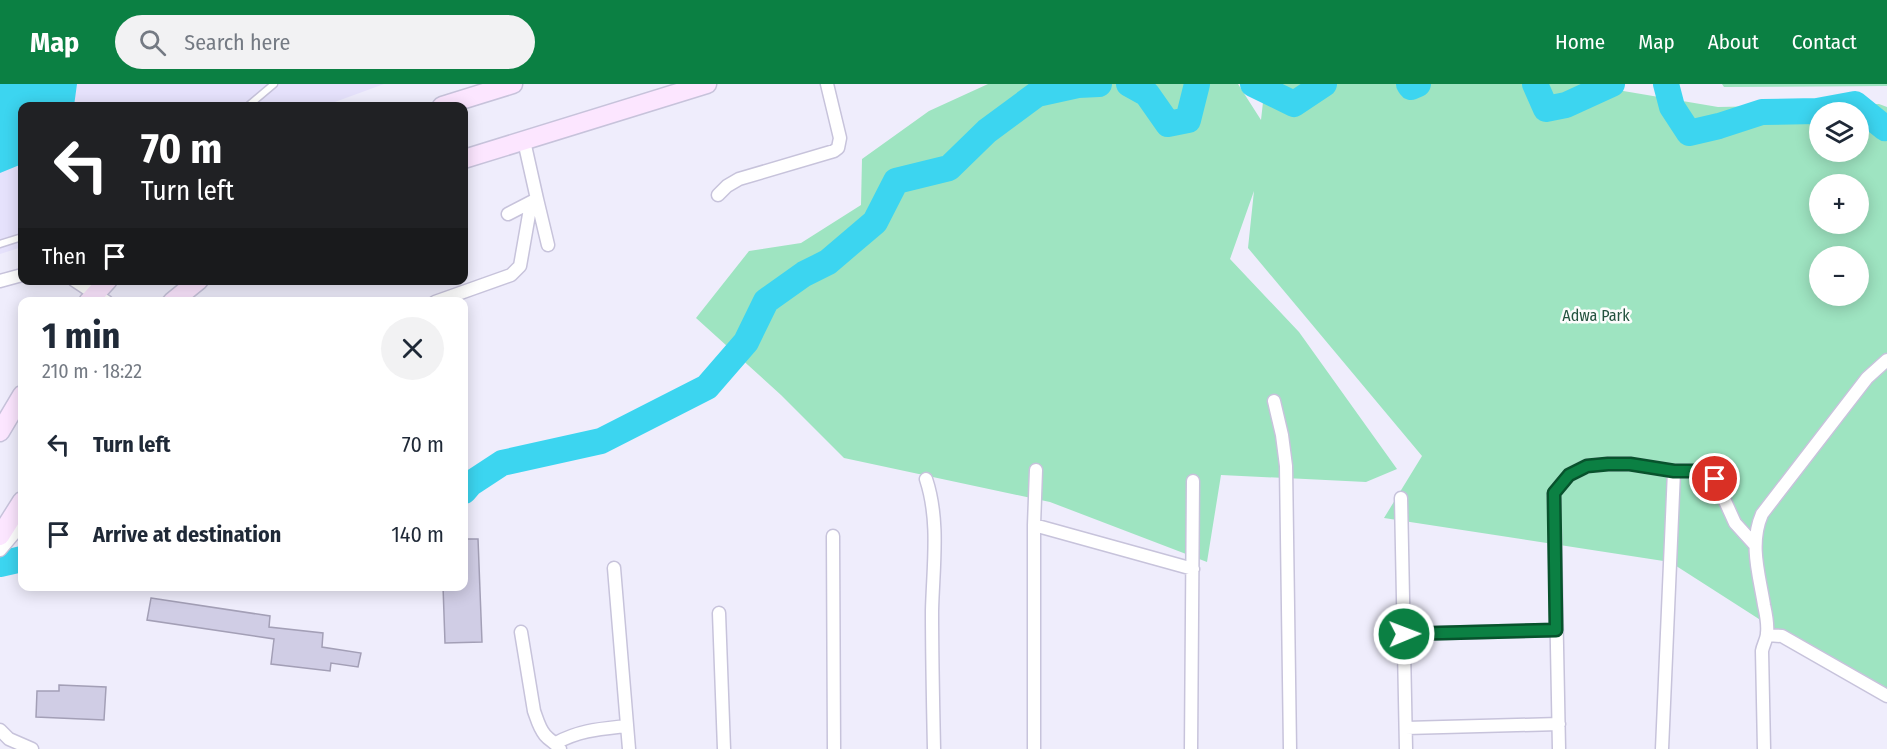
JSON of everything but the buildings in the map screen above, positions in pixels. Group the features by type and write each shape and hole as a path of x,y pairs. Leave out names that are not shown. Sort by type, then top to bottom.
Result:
{"main road":[{"path":"455,102 513,84"},
{"path":"468,158 707,84"},
{"path":"178,297 193,285"},
{"path":"0,432 18,402"},
{"path":"2,532 18,507"}],"street":[{"path":"718,195 739,179 834,151 837,148 840,138 827,84"},
{"path":"524,141 534,201 548,245"},
{"path":"508,214 534,201"},
{"path":"449,297 511,275 520,266 534,201"},
{"path":"0,281 18,276"},
{"path":"83,285 99,294"},
{"path":"1764,749 1762,651 1767,635 1755,545 1756,527 1762,514 1867,378 1887,360"},
{"path":"1274,401 1286,466 1290,749"},
{"path":"1559,749 1554,493 1560,484 1569,475 1587,466 1608,464 1630,464 1674,471 1705,471 1715,479 1735,523 1755,545"},
{"path":"1034,749 1036,470"},
{"path":"1662,749 1674,471"},
{"path":"926,479 932,496 935,548 932,610 934,749"},
{"path":"1191,749 1193,481"},
{"path":"1401,498 1406,749"},
{"path":"1034,525 1193,569"},
{"path":"0,549 18,529"},
{"path":"833,536 834,749"},
{"path":"614,568 629,749"},
{"path":"719,613 724,749"},
{"path":"1404,634 1556,630"},
{"path":"521,632 534,711 545,735 558,746 570,736 588,730 627,726"},
{"path":"1767,635 1782,636 1887,696"},
{"path":"1406,728 1559,724"},
{"path":"0,730 9,739 32,749"}],"lane":[{"path":"253,102 274,84"},
{"path":"0,244 18,238"}],"shaded area":[{"path":"0,84 384,84 335,102 18,102 18,248 0,254"}],"green space":[{"name":"Adwa Park","path":"988,84 1238,84 1261,120 1265,84 1582,84 1718,107 1809,105 1809,162 1869,162 1869,104 1887,107 1887,701 1670,562 1384,518 1422,456 1248,248 1254,191 1230,259 1299,332 1397,469 1366,482 1221,475 1207,562 1050,502 844,458 781,395 696,318 749,251 801,243 861,205 862,159 929,111"},
{"path":"1722,84 1887,84 1887,86 1724,87"}],"water":[{"path":"0,84 77,84 75,102 18,102 18,166 0,173"}],"waterway":[{"path":"468,486 502,463 601,441 707,387 746,342 766,301 804,274 828,262 875,222 896,181 949,168 987,131 1037,94 1078,85 1099,84"},
{"path":"1129,84 1147,94 1168,124 1188,120 1197,84"},
{"path":"1253,84 1294,104 1324,84"},
{"path":"1409,84 1411,87 1418,84"},
{"path":"1535,84 1546,109 1566,105 1612,84"},
{"path":"1666,84 1672,107 1689,133 1762,112 1817,111 1855,104 1885,128 1887,127"},
{"path":"0,564 18,560"}],"route":[{"path":"1404,634 1556,630 1554,493 1569,475 1587,466 1630,464 1674,471 1705,471 1715,479"}]}
